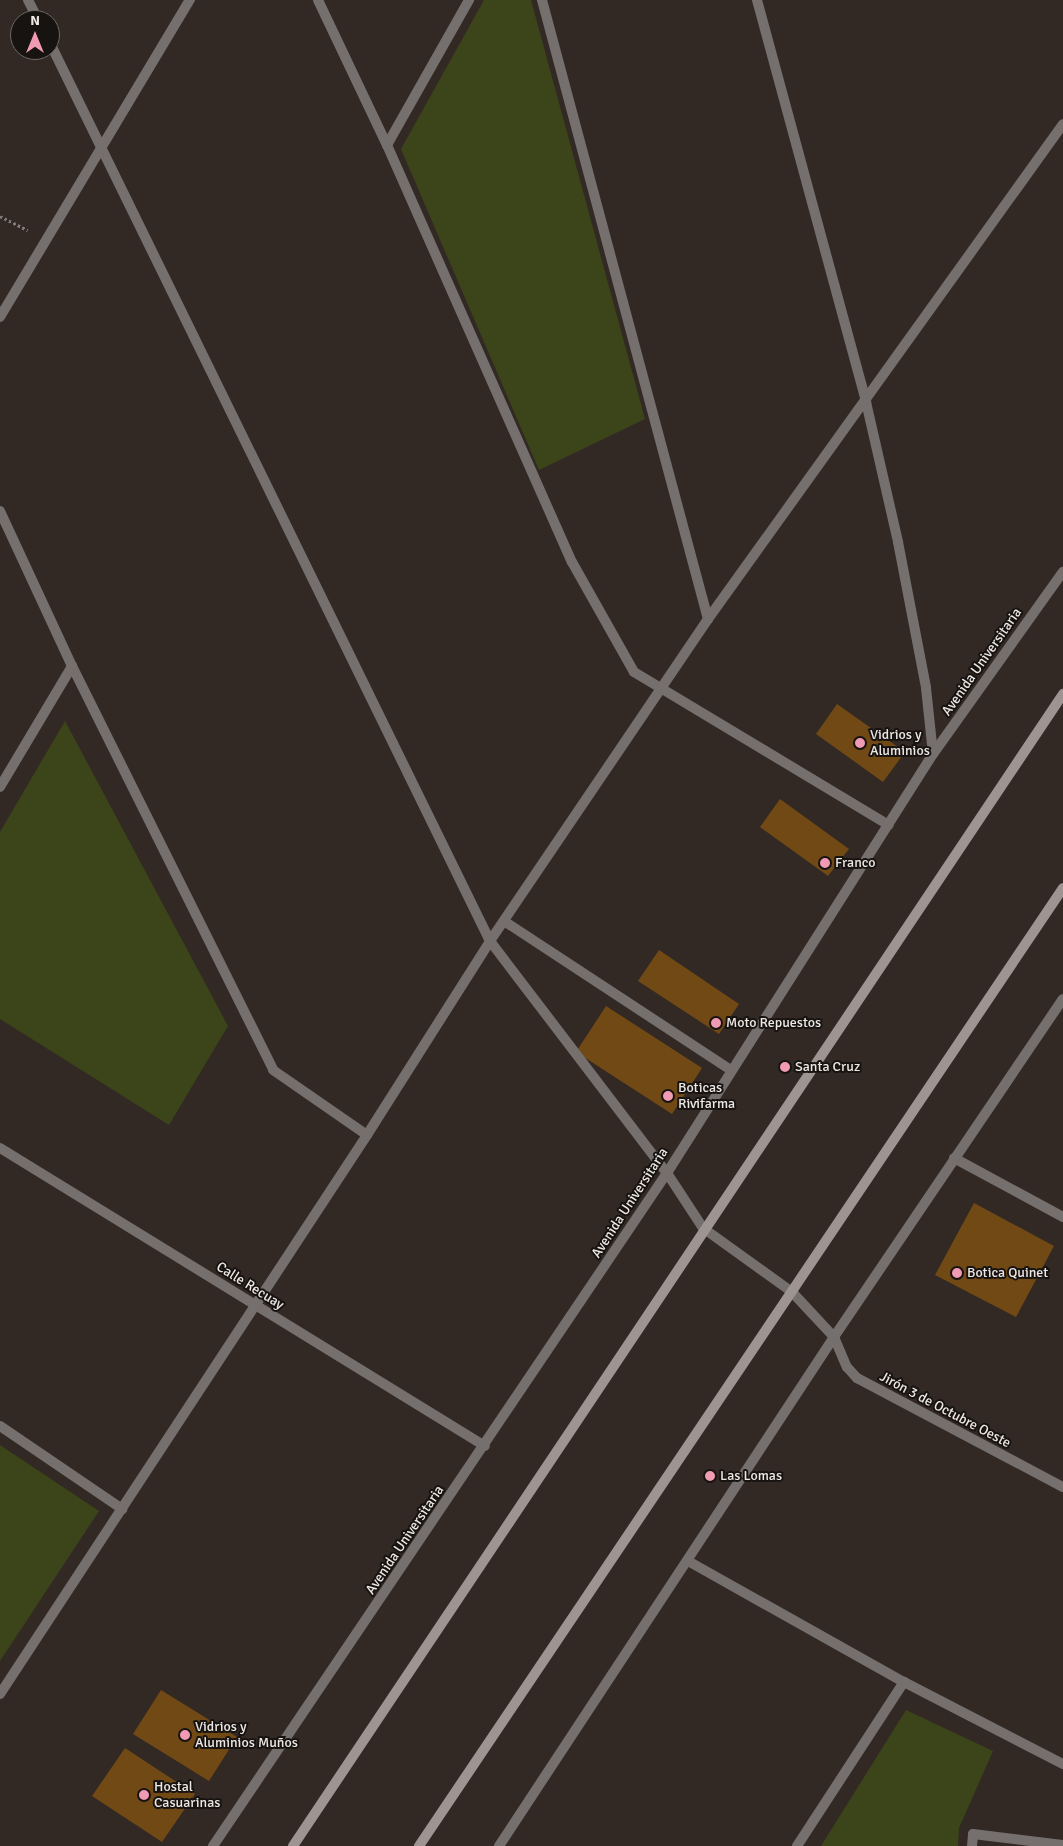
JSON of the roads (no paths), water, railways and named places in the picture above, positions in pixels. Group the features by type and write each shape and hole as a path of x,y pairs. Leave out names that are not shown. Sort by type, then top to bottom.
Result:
{"main road":[{"path":"293,1846 703,1228 1063,694"},
{"path":"420,1846 1063,888"}],"street":[{"path":"0,318 101,145 190,0"},
{"path":"318,0 387,146 572,562 634,672 888,825"},
{"path":"387,146 469,0"},
{"path":"542,0 708,619"},
{"path":"756,0 866,402 898,542 926,688 933,754"},
{"path":"58,60 490,941 666,1173 703,1228"},
{"path":"0,1694 368,1135 490,941 664,690 708,619 866,402 1063,124"},
{"path":"0,510 72,666 272,1070 368,1135"},
{"name":"Avenida Universitaria","path":"213,1846 485,1446 666,1173 933,754 1063,572"},
{"path":"0,787 72,666"},
{"path":"504,921 731,1070"},
{"path":"499,1846 834,1337 1063,999"},
{"name":"Calle Recuay","path":"0,1148 485,1446"},
{"path":"954,1158 1063,1217"},
{"name":"Jirón 3 de Octubre Oeste","path":"703,1228 792,1292 834,1337 847,1367 857,1378 1063,1487"},
{"path":"0,1426 122,1509"},
{"path":"688,1560 904,1682 1063,1764"},
{"path":"797,1846 904,1682"},
{"path":"972,1846 973,1834 1063,1845"}],"place":[{"name":"Vidrios y Aluminios","path":"860,743"},
{"name":"Franco","path":"825,863"},
{"name":"Moto Repuestos","path":"716,1023"},
{"name":"Santa Cruz","path":"785,1067"},
{"name":"Boticas Rivifarma","path":"668,1096"},
{"name":"Botica Quinet","path":"957,1273"},
{"name":"Las Lomas","path":"710,1476"},
{"name":"Vidrios y Aluminios Muños","path":"185,1735"},
{"name":"Hostal Casuarinas","path":"144,1795"}]}
